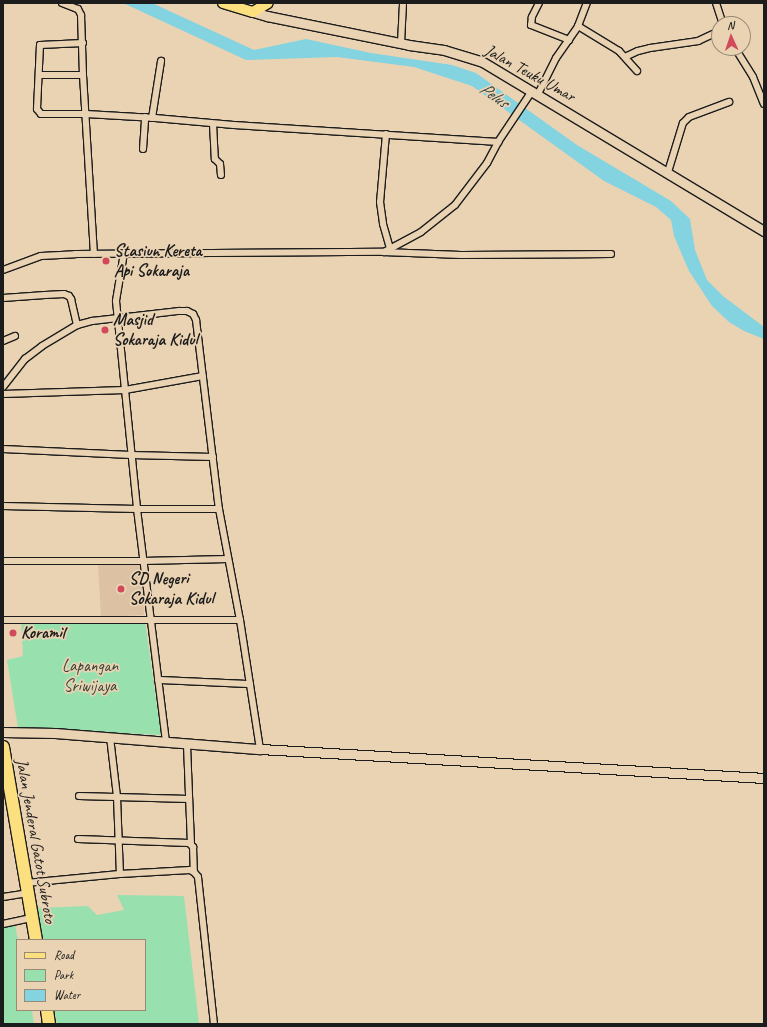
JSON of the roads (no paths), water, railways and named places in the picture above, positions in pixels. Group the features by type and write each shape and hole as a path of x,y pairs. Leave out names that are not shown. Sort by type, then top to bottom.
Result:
{"highway":[{"name":"Jalan Jenderal Gatot Subroto","path":"3,747 36,939"},
{"path":"47,1011 49,1024"}],"main road":[{"path":"223,3 253,12 268,3"}],"street":[{"path":"62,3 76,8 80,12 83,43 83,75 94,254"},
{"path":"402,43 403,3"},
{"path":"539,3 532,17 531,25 569,40"},
{"path":"382,252 422,232 455,205 487,163 498,142 533,94 569,40 578,26 587,3"},
{"path":"716,3 720,16"},
{"name":"Jalan Teuku Umar","path":"253,12 266,16 444,50 481,61 533,94 668,172 764,231"},
{"path":"578,26 608,43 625,57 637,71"},
{"path":"625,57 644,49 698,41 711,35"},
{"path":"83,43 41,44 39,51 37,109 39,112 46,115 86,114 213,124 498,142"},
{"path":"741,56 753,77 764,104"},
{"path":"152,118 161,61"},
{"path":"39,75 83,75"},
{"path":"668,172 683,123 689,118 729,102"},
{"path":"143,149 144,118"},
{"path":"213,124 215,160 220,164 221,175"},
{"path":"386,134 380,202 383,224 390,249"},
{"path":"3,270 41,256 94,254 382,252 461,255 610,254"},
{"path":"124,254 116,301 117,319 142,561 166,742"},
{"path":"3,298 57,295 69,296 77,325"},
{"path":"3,387 25,359 42,346 77,325 179,311 188,311 193,314 196,320 219,508 240,620 260,749"},
{"path":"3,341 15,336"},
{"path":"3,394 125,390 203,376"},
{"path":"3,449 213,457"},
{"path":"3,506 137,509 219,508"},
{"path":"3,561 142,561 228,559"},
{"path":"3,620 240,620"},
{"path":"158,680 250,684"},
{"path":"3,732 55,733 260,749 764,778"},
{"path":"110,738 117,797 120,874"},
{"path":"186,744 191,844 194,852 194,872"},
{"path":"79,796 189,799"},
{"path":"78,839 191,844"},
{"path":"3,897 27,888 120,874 190,870 194,872 198,877 214,1024"},
{"path":"3,924 32,918"}],"water":[{"name":"Pelus","path":"123,3 152,3 254,50 306,39 371,53 452,65 476,73 577,145 671,201 690,219 695,250 707,280 723,296 764,327 764,339 744,331 729,322 712,306 689,271 674,236 671,220 656,207 604,181 472,86 414,67 337,57 246,60"}],"place":[{"name":"Stasiun Kereta Api Sokaraja","path":"106,261"},
{"name":"Masjid Sokaraja Kidul","path":"105,330"},
{"name":"SD Negeri Sokaraja Kidul","path":"121,589"},
{"name":"Koramil","path":"13,633"}],"park label":[{"name":"Lapangan Sriwijaya","path":"90,676"}]}
